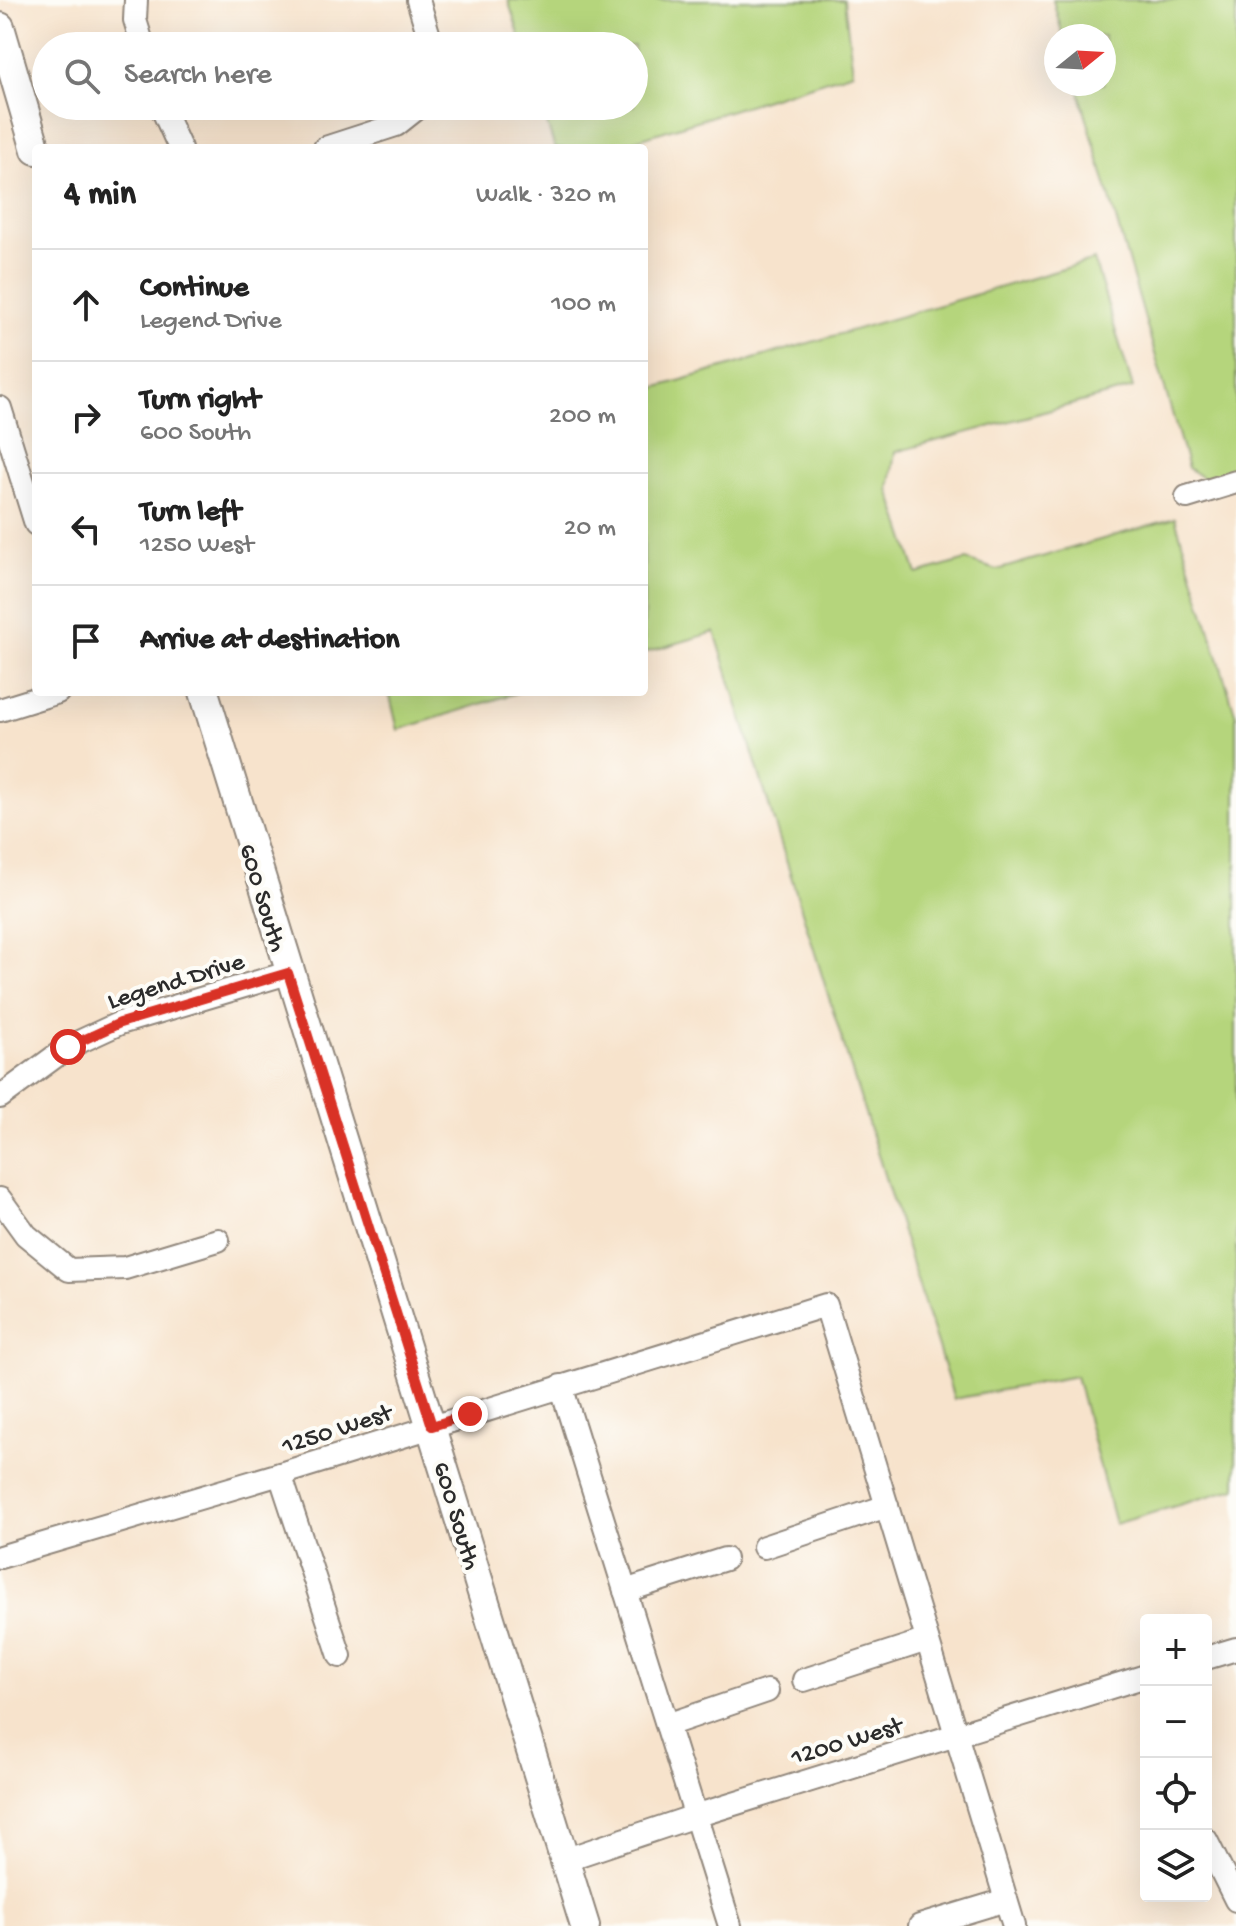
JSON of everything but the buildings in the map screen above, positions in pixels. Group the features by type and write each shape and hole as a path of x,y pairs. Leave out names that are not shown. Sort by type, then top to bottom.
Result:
{"main road":[{"path":"0,27 34,144"},
{"name":"600 South","path":"205,696 288,973 432,1426 585,1926"}],"street":[{"path":"136,0 135,20 139,32"},
{"path":"418,0 428,32"},
{"path":"167,120 178,144"},
{"path":"337,144 396,125 402,120"},
{"path":"0,408 32,511"},
{"path":"1187,497 1236,482"},
{"path":"0,710 45,696"},
{"name":"Legend Drive","path":"0,1097 68,1047 120,1023 288,973"},
{"path":"0,1199 26,1235 69,1270 125,1268 218,1240"},
{"name":"1250 West","path":"0,1557 826,1305 887,1506"},
{"path":"561,1386 730,1926"},
{"path":"280,1474 340,1656"},
{"path":"764,1547 887,1506 1014,1926"},
{"path":"625,1591 725,1559"},
{"path":"804,1680 927,1640"},
{"path":"1212,1656 1236,1649"},
{"name":"1200 West","path":"564,1860 695,1816 1140,1678"},
{"path":"667,1725 767,1691"},
{"path":"1212,1850 1233,1887"},
{"path":"920,1926 1006,1900"}],"green space":[{"path":"508,0 844,0 853,72 623,144 554,144 546,120 648,120 648,32 518,32"},
{"path":"1053,0 1236,0 1236,472 1207,481 1188,468 1080,96 1116,96 1116,24 1060,24"},
{"path":"1094,260 1133,388 895,452 889,489 917,574 966,560 997,570 1175,518 1236,716 1236,1488 1115,1524 1076,1376 954,1399 715,632 648,652 648,390"},
{"path":"390,696 506,696 398,730"}],"route":[{"path":"68,1047 120,1023 288,973 432,1426 470,1414"}]}
